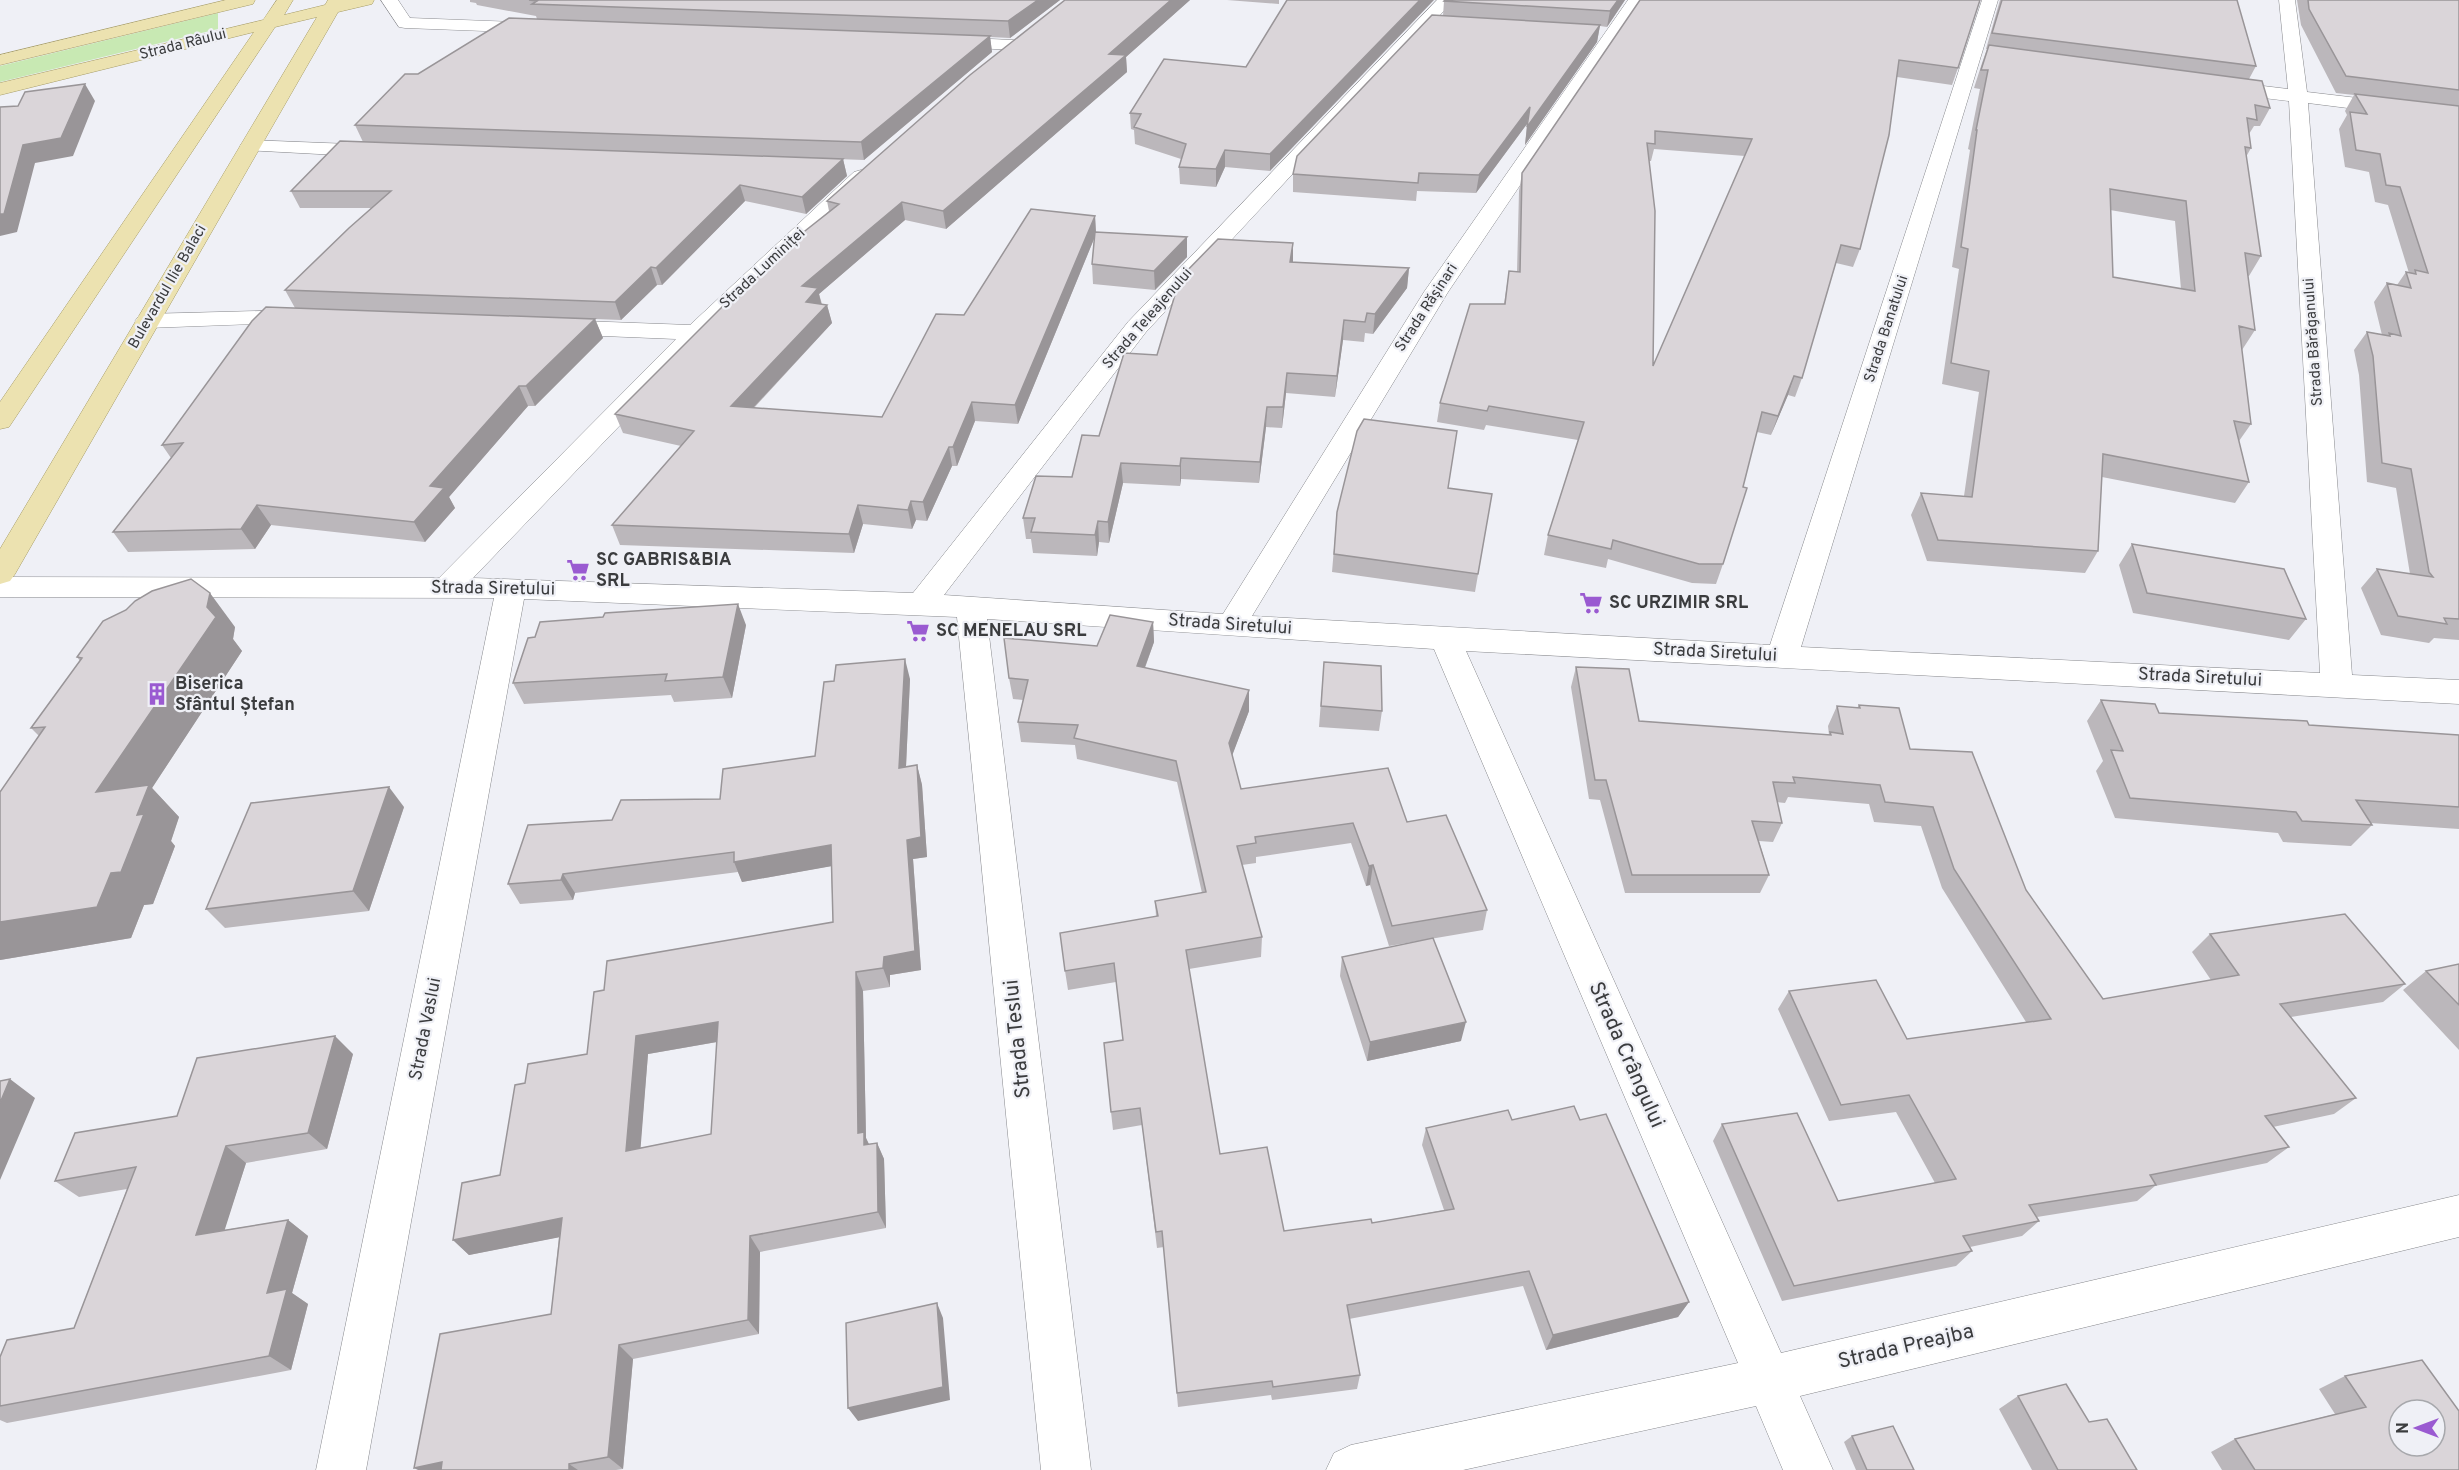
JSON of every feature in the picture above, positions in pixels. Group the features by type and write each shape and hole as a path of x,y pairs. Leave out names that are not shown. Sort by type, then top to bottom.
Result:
{"main road":[{"name":"Strada Râului","path":"0,60 247,0"},
{"path":"0,421 224,78 269,24 285,0"},
{"name":"Strada Râului","path":"0,89 269,24 333,4 366,0"},
{"name":"Bulevardul Ilie Balaci","path":"0,574 333,4"},
{"path":"137,56 166,55 201,60"}],"street":[{"path":"389,0 405,23 560,28"},
{"name":"Strada Teleajenului","path":"921,604 1137,327 1446,0"},
{"name":"Strada Rășinari","path":"1231,625 1436,292 1601,34 1637,0"},
{"name":"Strada Banatului","path":"1782,657 1981,56 1990,0"},
{"name":"Strada Bărăganului","path":"2287,0 2298,97 2337,685"},
{"path":"1424,23 1448,24"},
{"path":"929,42 1022,38 986,68"},
{"path":"2206,85 2459,116"},
{"path":"250,146 391,151"},
{"name":"Strada Luminiței","path":"447,587 696,332 873,164 845,167"},
{"path":"147,321 322,318"},
{"path":"530,326 696,332"},
{"name":"Strada Siretului","path":"0,587 511,588 921,604 1445,639 2459,692"},
{"name":"Strada Vaslui","path":"341,1470 511,588"},
{"name":"Strada Teslui","path":"971,608 1066,1470"},
{"name":"Strada Crângului","path":"1445,639 1808,1470"},
{"name":"Strada Preajba","path":"1351,1470 1768,1380 2459,1216"}],"green space":[{"path":"218,13 218,29 0,82 0,66"}],"building":[{"path":"529,0 1038,0 1008,21 532,4 537,1"},
{"path":"1065,0 1171,0 1109,54 1126,55 943,211 902,202 802,286 818,288 806,302 827,305 731,406 882,417 936,314 964,315 1031,209 1095,216 1015,405 972,402 953,447 949,447 923,502 911,501 908,510 858,505 849,534 612,525 694,431 615,414 727,302 733,303 791,242 839,204 827,201 970,75"},
{"path":"1287,0 1420,0 1270,154 1225,150 1216,169 1179,167 1186,144 1134,127 1141,114 1130,113 1164,59 1246,67"},
{"path":"1445,0 1618,0 1610,11"},
{"path":"1640,0 1980,0 1958,68 1899,60 1889,135 1860,249 1841,245 1802,378 1794,376 1778,416 1762,412 1743,487 1747,488 1723,564 1699,564 1613,540 1611,549 1548,535 1584,422 1489,406 1487,411 1440,403 1470,304 1505,304 1509,271 1520,272 1522,173","holes":["1655,131 1752,139 1653,366 1655,211 1647,143 1655,144"]},
{"path":"2002,0 2237,0 2256,66 1992,33"},
{"path":"2308,0 2459,0 2459,90 2346,76 2309,9"},
{"path":"1432,15 1600,25 1527,127 1530,107 1479,175 1419,173 1418,183 1293,174 1297,156"},
{"path":"509,18 990,36 861,142 355,125 405,74 418,74"},
{"path":"1989,45 2262,81 2270,108 2255,105 2257,120 2247,118 2251,148 2245,147 2261,256 2245,253 2255,330 2239,326 2251,424 2234,421 2249,482 2103,454 2098,551 1938,540 1921,493 1972,497 1989,371 1951,363 1968,249 1961,247 1976,130 1988,70 1981,70","holes":["2110,189 2186,201 2195,291 2113,277"]},
{"path":"85,84 61,138 23,145 4,214 0,214 0,107 18,106 25,92"},
{"path":"2355,94 2459,106 2459,619 2444,618 2447,624 2398,616 2377,569 2433,577 2429,572 2411,469 2382,463 2373,356 2367,332 2401,336 2387,283 2411,288 2406,272 2416,274 2415,270 2428,273 2400,187 2386,185 2380,154 2356,150 2350,112 2367,114"},
{"path":"340,141 843,159 802,197 740,185 656,268 651,267 615,302 285,290 391,191 291,191"},
{"path":"1095,232 1187,237 1154,271 1092,264"},
{"path":"1218,239 1293,243 1290,262 1409,268 1375,314 1367,313 1365,322 1344,320 1337,376 1287,373 1283,407 1267,407 1260,462 1181,458 1180,466 1121,463 1108,522 1098,521 1095,535 1031,532 1035,518 1023,518 1036,476 1072,477 1082,435 1099,436 1124,353 1157,355 1180,278"},
{"path":"266,307 595,319 526,386 519,386 430,486 444,488 414,522 257,505 241,529 113,532 183,443 162,445 252,321"},
{"path":"1364,419 1457,431 1448,488 1492,494 1478,574 1334,554 1337,512 1357,431"},
{"path":"2132,544 2284,569 2306,619 2147,593"},
{"path":"191,579 210,593 207,607 216,617 96,792 149,785 137,815 144,814 121,872 111,873 97,907 0,922 0,792 45,727 31,728 82,658 77,657 103,621 126,610 135,601 152,591"},
{"path":"738,604 723,677 665,681 667,674 513,683 528,638 535,637 540,622 603,617 605,613"},
{"path":"1110,615 1153,622 1137,666 1249,690 1229,743 1241,789 1388,768 1407,822 1446,815 1487,910 1392,926 1373,865 1369,866 1353,823 1255,837 1256,843 1237,846 1262,937 1186,950 1220,1154 1267,1147 1284,1231 1371,1219 1372,1223 1454,1209 1426,1128 1508,1110 1512,1120 1574,1106 1580,1120 1606,1114 1689,1302 1553,1335 1529,1271 1347,1305 1360,1375 1273,1387 1272,1381 1177,1393 1162,1231 1156,1232 1140,1108 1111,1112 1104,1043 1123,1040 1114,963 1065,971 1060,933 1158,916 1155,901 1206,892 1176,761 1074,738 1078,725 1018,722 1028,680 1009,678 1004,638 1097,646"},
{"path":"905,659 899,768 917,765 921,837 907,840 915,951 884,957 883,968 856,972 858,1133 864,1132 864,1145 877,1143 878,1212 750,1236 748,1320 619,1345 608,1457 569,1464 569,1470 441,1470 442,1462 414,1468 440,1334 551,1314 562,1218 453,1240 462,1183 500,1175 515,1085 525,1083 528,1064 587,1054 594,992 604,990 607,961 833,922 831,845 734,862 734,852 563,874 561,880 508,884 528,825 612,820 621,800 720,799 723,769 815,756 824,682 834,681 836,665","holes":["718,1022 711,1134 626,1151 636,1036"]},
{"path":"1324,662 1381,666 1382,711 1321,706"},
{"path":"1576,667 1629,669 1639,721 1831,735 1830,732 1843,734 1837,706 1899,708 1910,749 1972,752 2026,890 2103,999 2239,975 2210,934 2345,914 2405,984 2280,1004 2356,1098 2265,1116 2289,1147 2150,1175 2156,1185 2029,1205 2039,1221 1963,1236 1972,1251 1794,1286 1722,1124 1797,1113 1838,1201 1956,1179 1909,1095 1841,1105 1789,991 1876,980 1907,1039 2051,1019 1954,869 1933,807 1885,802 1880,785 1793,777 1795,783 1773,782 1782,823 1752,821 1769,875 1632,875 1606,780 1595,780"},
{"path":"2101,700 2155,704 2159,713 2307,721 2309,725 2459,735 2459,807 2356,800 2372,825 2302,821 2296,812 2130,798 2111,750 2123,751"},
{"path":"389,787 353,891 206,909 251,803"},
{"path":"1433,938 1466,1022 1370,1042 1342,957"},
{"path":"2459,964 2459,1005 2426,971"},
{"path":"335,1036 308,1133 226,1146 196,1235 288,1220 267,1293 287,1289 269,1356 0,1406 0,1357 7,1340 74,1328 136,1167 55,1181 75,1133 177,1116 197,1058"},
{"path":"10,1079 0,1103 0,1081"},
{"path":"937,1303 943,1387 848,1408 846,1323"},
{"path":"2422,1360 2459,1411 2459,1470 2255,1470 2235,1439 2366,1407 2345,1376"},
{"path":"2066,1384 2089,1422 2107,1419 2137,1470 2058,1470 2018,1396"},
{"path":"1893,1426 1914,1470 1867,1470 1852,1436"}],"place":[{"name":"SC GABRIS&BIA SRL","path":"578,570"},
{"name":"SC URZIMIR SRL","path":"1591,603"},
{"name":"SC MENELAU SRL","path":"918,631"},
{"name":"Biserica Sfântul Ștefan","path":"157,694"}]}
